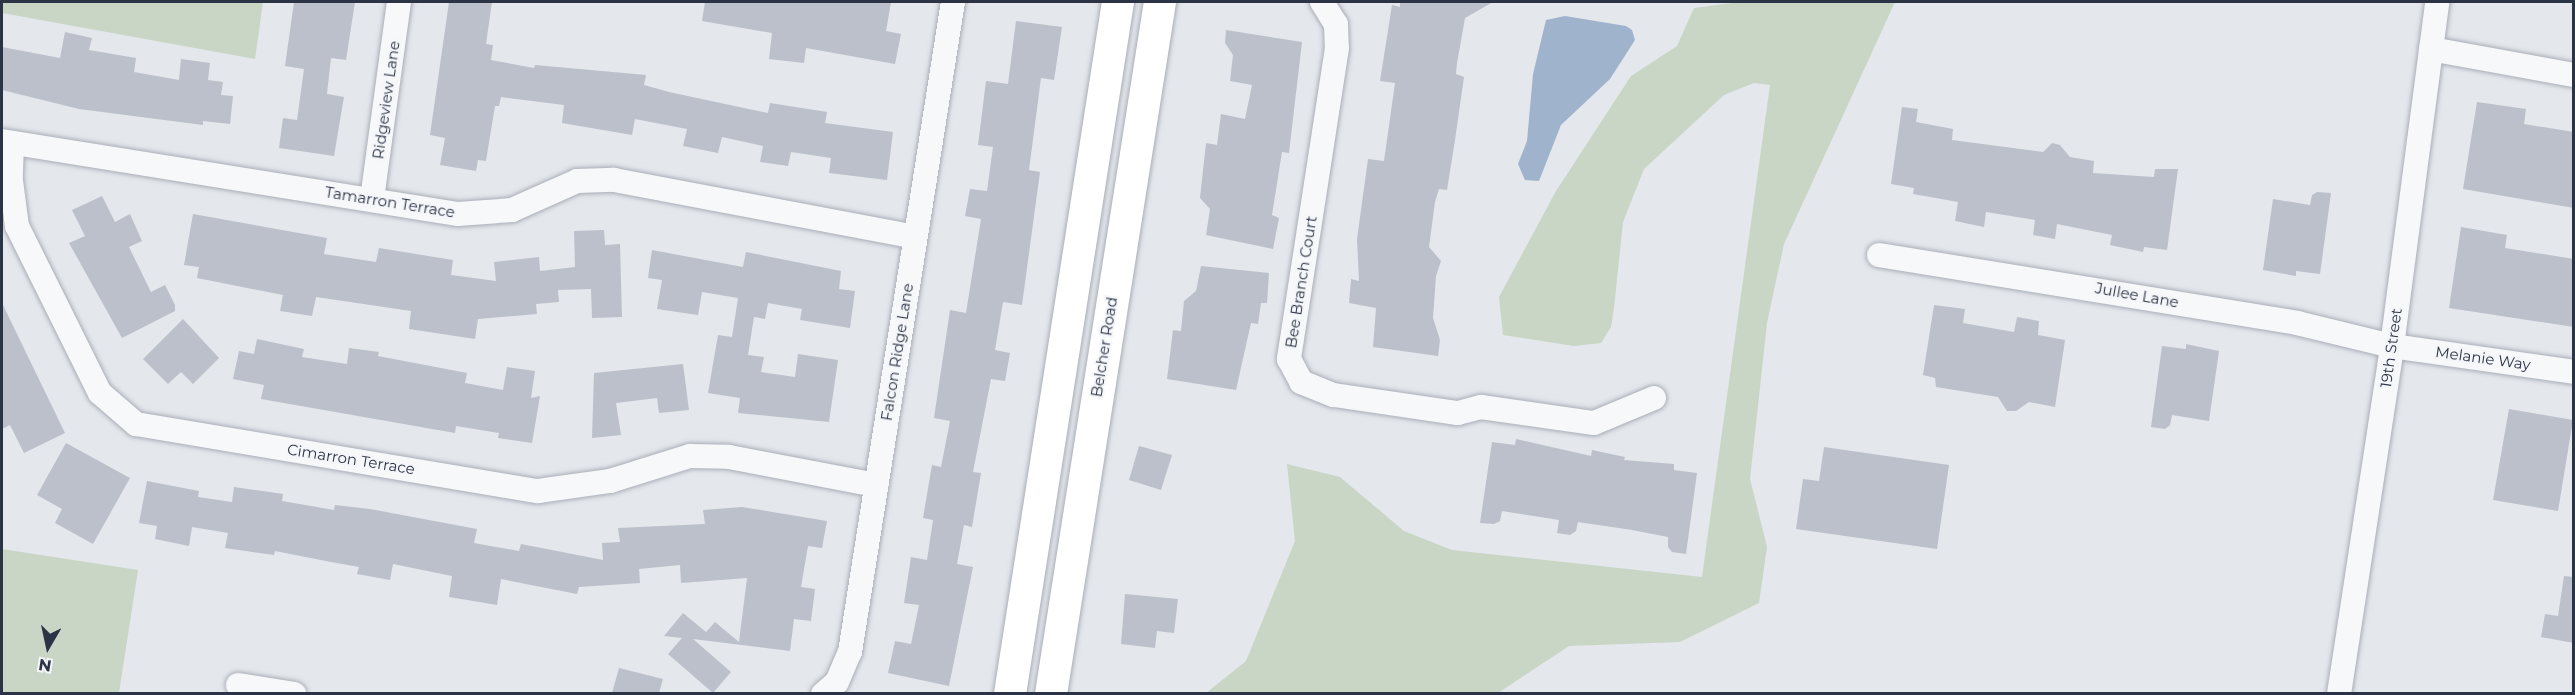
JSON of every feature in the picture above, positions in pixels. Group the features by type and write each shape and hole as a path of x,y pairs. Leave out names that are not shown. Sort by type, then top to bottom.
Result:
{"main road":[{"path":"1010,693 1118,2"},
{"name":"Belcher Road","path":"1051,693 1160,2"}],"street":[{"name":"Ridgeview Lane","path":"372,199 399,2"},
{"name":"Falcon Ridge Lane","path":"823,693 837,682 850,652 953,2"},
{"name":"Bee Branch Court","path":"1322,2 1336,24 1337,48 1289,359 1301,382 1334,395 1458,413 1481,407 1594,423 1654,398"},
{"name":"19th Street","path":"2338,693 2392,346 2437,2"},
{"path":"2431,49 2574,75"},
{"name":"Tamarron Terrace","path":"7,142 458,214 512,210 577,181 614,180 915,237"},
{"name":"Cimarron Terrace","path":"7,142 17,226 100,393 136,424 538,490 610,481 690,456 729,457 876,485"},
{"name":"Jullee Lane","path":"1879,255 2296,323 2392,346"},
{"name":"Melanie Way","path":"2392,346 2574,372"},
{"path":"238,685 294,693"}],"green space":[{"path":"2,2 263,2 255,59 2,13"},
{"path":"1740,2 1895,2 1784,244 1767,323 1750,479 1767,547 1759,603 1680,642 1569,646 1498,693 1206,693 1246,661 1295,541 1287,464 1340,477 1404,531 1452,550 1702,577 1770,85 1754,83 1724,95 1644,169 1623,222 1611,327 1601,343 1574,346 1503,335 1499,297 1556,191 1631,76 1677,46 1694,8"},
{"path":"2,549 138,570 119,693 2,693"}],"water":[{"path":"1565,16 1626,26 1632,30 1635,40 1610,79 1561,125 1539,181 1525,180 1518,164 1527,141 1533,74 1546,20"}],"building":[{"path":"294,2 355,2 346,60 331,58 327,94 344,97 334,156 279,148 283,118 297,120 304,69 285,66"},
{"path":"449,2 492,2 486,44 493,45 491,60 534,68 535,65 646,75 644,85 669,92 768,113 770,103 827,112 825,123 893,132 887,180 829,173 831,158 791,152 788,166 760,162 763,146 722,137 718,153 683,146 687,129 635,119 632,135 562,123 564,105 501,97 499,106 495,106 486,161 478,160 476,171 440,165 445,138 430,135"},
{"path":"705,2 891,2 886,31 901,34 895,64 806,48 804,63 769,59 772,33 702,21"},
{"path":"1400,2 1493,2 1465,18 1456,74 1464,77 1447,190 1439,189 1435,202 1429,247 1441,261 1436,276 1433,318 1440,340 1438,356 1373,347 1376,308 1349,303 1351,279 1359,281 1357,239 1368,159 1384,161 1395,83 1380,81 1392,5 1400,7"},
{"path":"1016,21 1062,27 1054,80 1041,78 1029,170 1040,172 1022,305 1003,302 995,350 1010,353 1005,381 991,379 973,472 981,473 972,527 964,525 957,564 973,567 949,686 888,673 895,641 911,644 919,605 904,603 911,557 927,560 933,520 923,518 932,465 941,467 950,421 934,418 950,310 966,313 981,219 965,216 970,189 987,191 993,147 978,145 986,81 1008,84"},
{"path":"1226,30 1302,42 1289,153 1282,152 1272,215 1279,218 1273,249 1206,235 1210,209 1200,198 1206,143 1217,145 1221,114 1245,119 1252,85 1230,81 1233,55 1225,43"},
{"path":"65,32 92,38 89,50 136,58 134,72 179,80 181,59 210,63 208,80 223,82 221,95 233,96 230,124 203,121 203,125 79,109 2,90 2,47 60,58"},
{"path":"2477,102 2526,109 2524,124 2574,132 2574,208 2463,189"},
{"path":"1902,107 1918,109 1916,122 1953,129 1952,140 2043,152 2052,143 2060,145 2070,157 2094,161 2093,173 2154,177 2155,169 2178,169 2167,250 2144,247 2143,252 2110,245 2112,235 2057,224 2055,239 2033,235 2035,220 1986,212 1984,227 1955,221 1958,202 1913,194 1914,188 1891,184"},
{"path":"2317,192 2331,193 2320,274 2296,271 2296,276 2263,270 2273,199 2310,205 2312,195"},
{"path":"102,196 115,222 130,214 142,241 129,247 151,292 165,285 175,305 175,311 122,338 69,243 85,236 72,210"},
{"path":"193,214 327,238 324,254 376,262 379,248 453,260 451,275 496,281 494,262 539,257 540,271 575,267 574,231 604,230 605,245 620,244 622,317 592,318 591,289 558,290 559,302 536,304 537,314 478,319 475,339 409,329 411,311 316,297 312,316 280,311 283,295 197,278 199,267 184,265"},
{"path":"2461,227 2507,235 2505,248 2574,259 2574,327 2449,308"},
{"path":"652,250 743,267 746,252 841,271 839,289 855,291 850,328 800,320 802,309 768,303 765,319 754,317 748,355 764,357 761,372 795,377 798,354 838,360 829,422 738,413 740,398 708,393 718,335 732,337 738,298 702,292 698,315 657,309 662,280 648,278"},
{"path":"1201,266 1269,273 1267,303 1261,303 1258,324 1251,323 1236,390 1167,379 1173,330 1181,331 1184,301 1196,291"},
{"path":"2,303 65,433 24,453 10,425 2,429"},
{"path":"1934,305 1965,309 1963,323 2014,332 2017,317 2039,321 2038,335 2065,340 2055,407 2029,402 2016,411 2007,411 1998,397 1936,387 1935,378 1923,375"},
{"path":"183,319 219,358 193,384 181,372 168,384 143,359"},
{"path":"257,339 304,349 302,357 347,364 349,348 379,352 378,356 467,373 465,383 503,390 507,367 535,371 531,398 540,396 532,443 498,438 499,433 456,426 455,433 261,399 264,385 233,379 239,351 254,354"},
{"path":"2186,344 2219,351 2209,421 2172,415 2170,425 2165,429 2151,427 2162,346 2186,349"},
{"path":"683,364 689,410 659,413 657,398 616,403 621,435 592,438 594,373"},
{"path":"2509,409 2573,420 2558,511 2493,500"},
{"path":"1516,439 1591,456 1592,450 1625,457 1624,460 1674,464 1674,470 1697,473 1686,554 1672,552 1668,547 1668,537 1632,530 1578,522 1576,531 1570,535 1557,533 1559,520 1502,511 1500,521 1494,524 1480,523 1492,442 1515,445"},
{"path":"66,443 130,478 93,544 55,523 62,509 37,495"},
{"path":"1139,446 1172,455 1161,490 1129,480"},
{"path":"1824,447 1949,465 1937,549 1796,529 1803,479 1819,481"},
{"path":"147,481 199,491 198,497 232,502 234,487 283,494 282,501 334,510 335,505 370,509 477,529 474,543 519,551 521,544 603,560 602,543 620,542 618,528 705,524 703,510 742,507 827,521 822,548 808,546 801,587 815,589 811,621 794,619 790,651 693,639 731,672 713,693 668,654 682,638 664,636 683,613 706,632 715,622 739,642 747,578 681,583 680,565 639,569 640,583 579,587 577,594 501,579 497,605 449,597 452,576 393,564 390,580 357,574 359,567 275,551 274,555 225,548 228,533 192,527 189,546 155,539 157,526 139,523"},
{"path":"2564,576 2574,577 2574,643 2541,637 2545,614 2558,616"},
{"path":"1125,594 1178,599 1174,633 1157,631 1155,648 1121,644"},
{"path":"619,668 663,679 659,693 612,693"}]}
